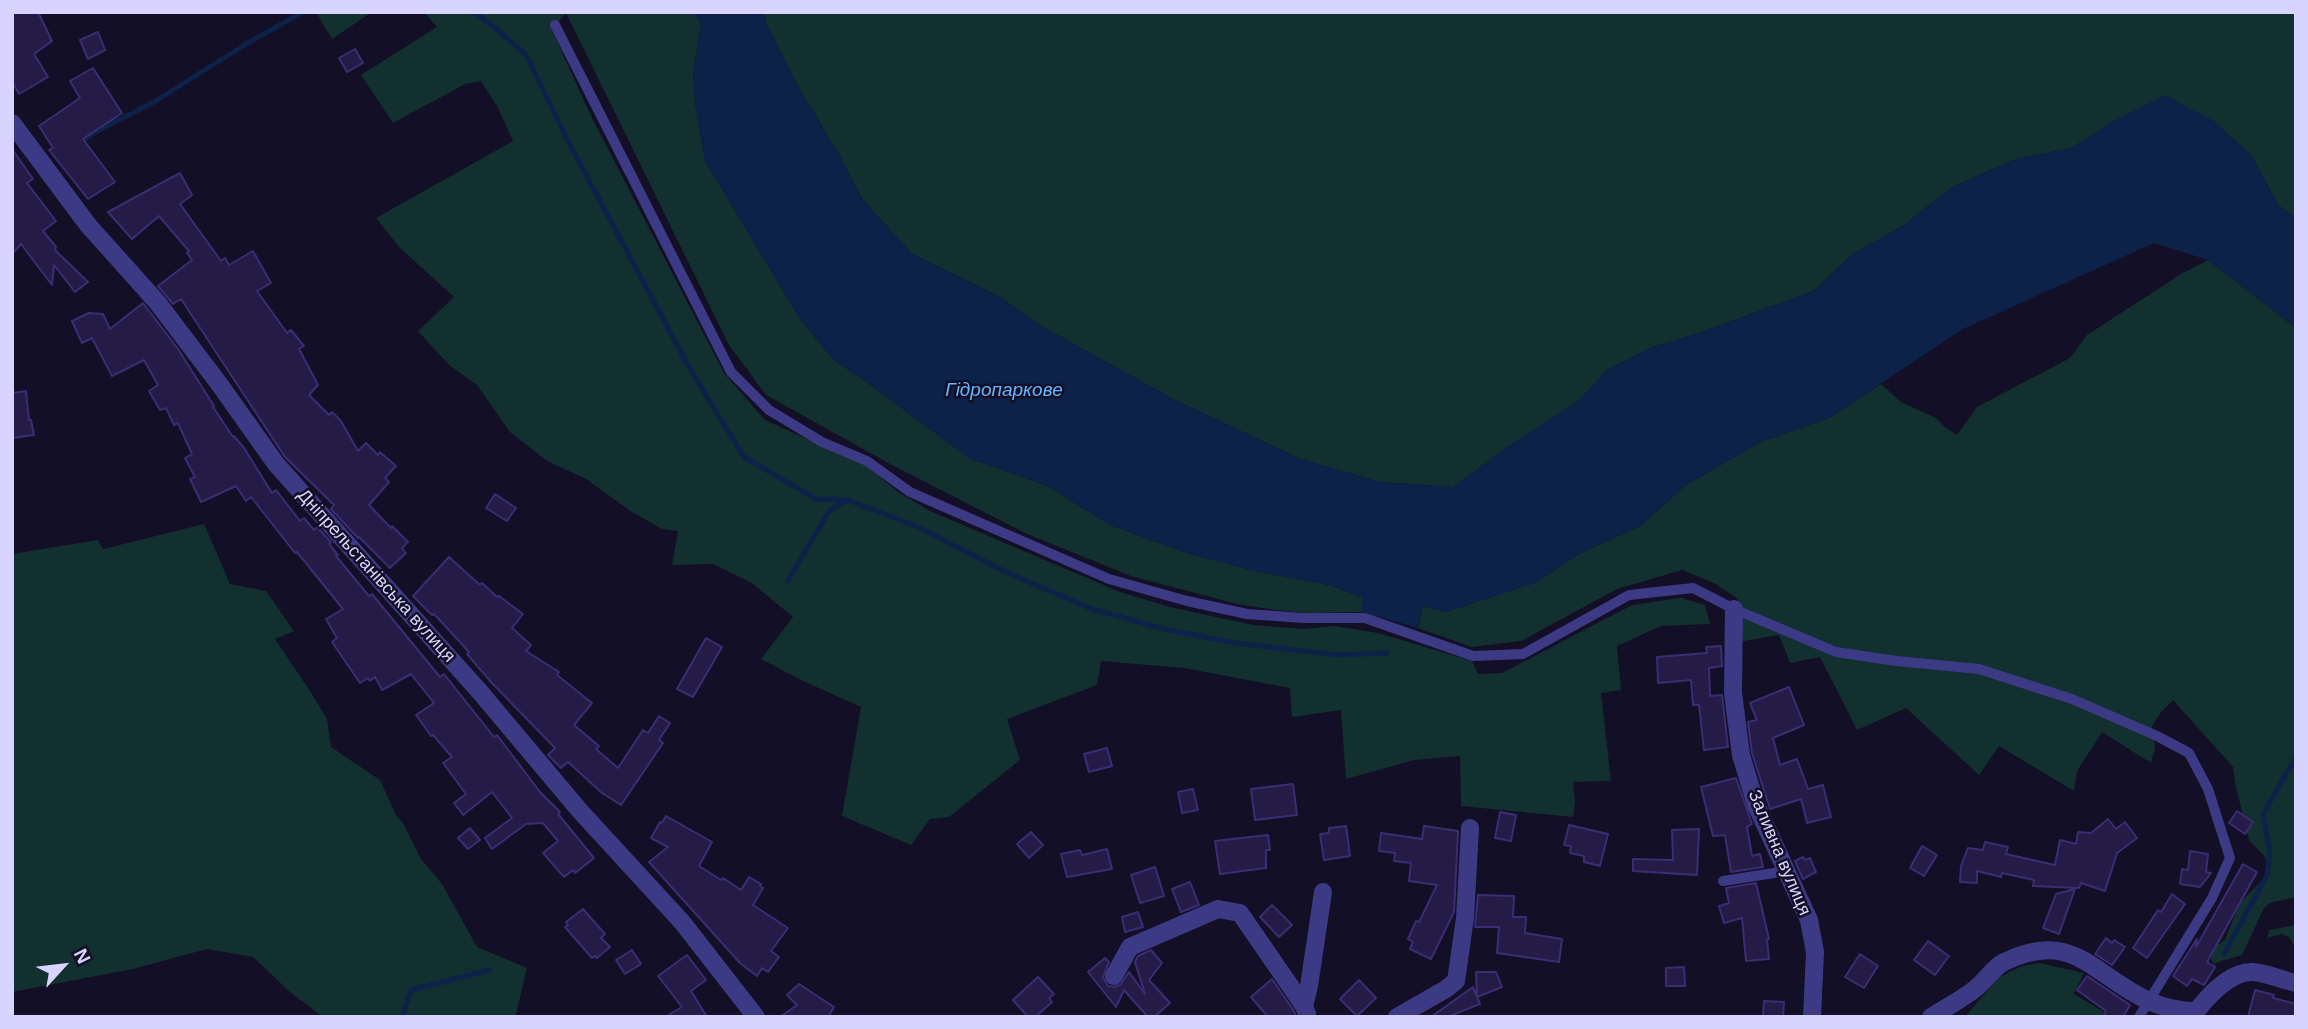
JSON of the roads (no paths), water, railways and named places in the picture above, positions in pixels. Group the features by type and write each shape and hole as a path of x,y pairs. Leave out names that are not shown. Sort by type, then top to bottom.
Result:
{"street":[{"name":"Дніпрельстанівська вулиця","path":"12,122 88,225 157,302 276,464 480,692 580,811 682,922 756,1017"},
{"name":"Заливна вулиця","path":"1734,609 1733,693 1741,755 1756,805 1809,920 1815,952 1813,1016"},
{"path":"1397,1017 1456,981 1465,918 1470,828"},
{"path":"1306,1011 1323,892"},
{"path":"1114,976 1130,947 1218,909 1229,909 1240,912 1306,1011"},
{"path":"1931,1017 1975,989 2000,964 2023,954 2059,950 2082,958 2149,1001 2197,1015 2217,990 2235,976 2251,972 2296,983"}],"lane":[{"path":"555,25 731,372 769,410 822,442 867,461 910,492 1122,583 1247,614 1365,618 1473,656 1523,654 1629,595 1693,589 1836,652 1979,669 2072,699 2189,753 2208,789 2230,858 2212,898 2139,1017"},
{"path":"1723,881 1787,871"}],"water":[{"name":"Гідропаркове","path":"695,12 764,12 766,23 797,85 862,199 912,254 1000,297 1041,326 1173,399 1300,459 1380,482 1453,487 1578,401 1607,370 1653,347 1814,291 1851,255 1903,226 1952,187 2016,159 2071,148 2118,119 2165,95 2212,120 2251,155 2278,205 2296,218 2296,328 2208,260 2154,243 1963,329 1829,418 1760,442 1686,485 1640,526 1579,554 1537,582 1446,612 1423,606 1418,628 1362,612 1362,597 1329,585 1255,571 1187,553 1110,525 1048,486 969,458 834,360 800,319 705,161 695,103 693,73 701,25"}],"waterway":[{"path":"78,144 154,102 303,12"},
{"path":"474,12 526,55 570,145 691,371 744,457 816,499 848,500 918,527 1008,573 1092,609 1164,629 1235,643 1338,655 1387,653"},
{"path":"788,581 829,511 847,500"},
{"path":"2224,954 2267,875 2270,852 2263,814 2296,757"},
{"path":"402,1017 411,990 490,970"}]}
